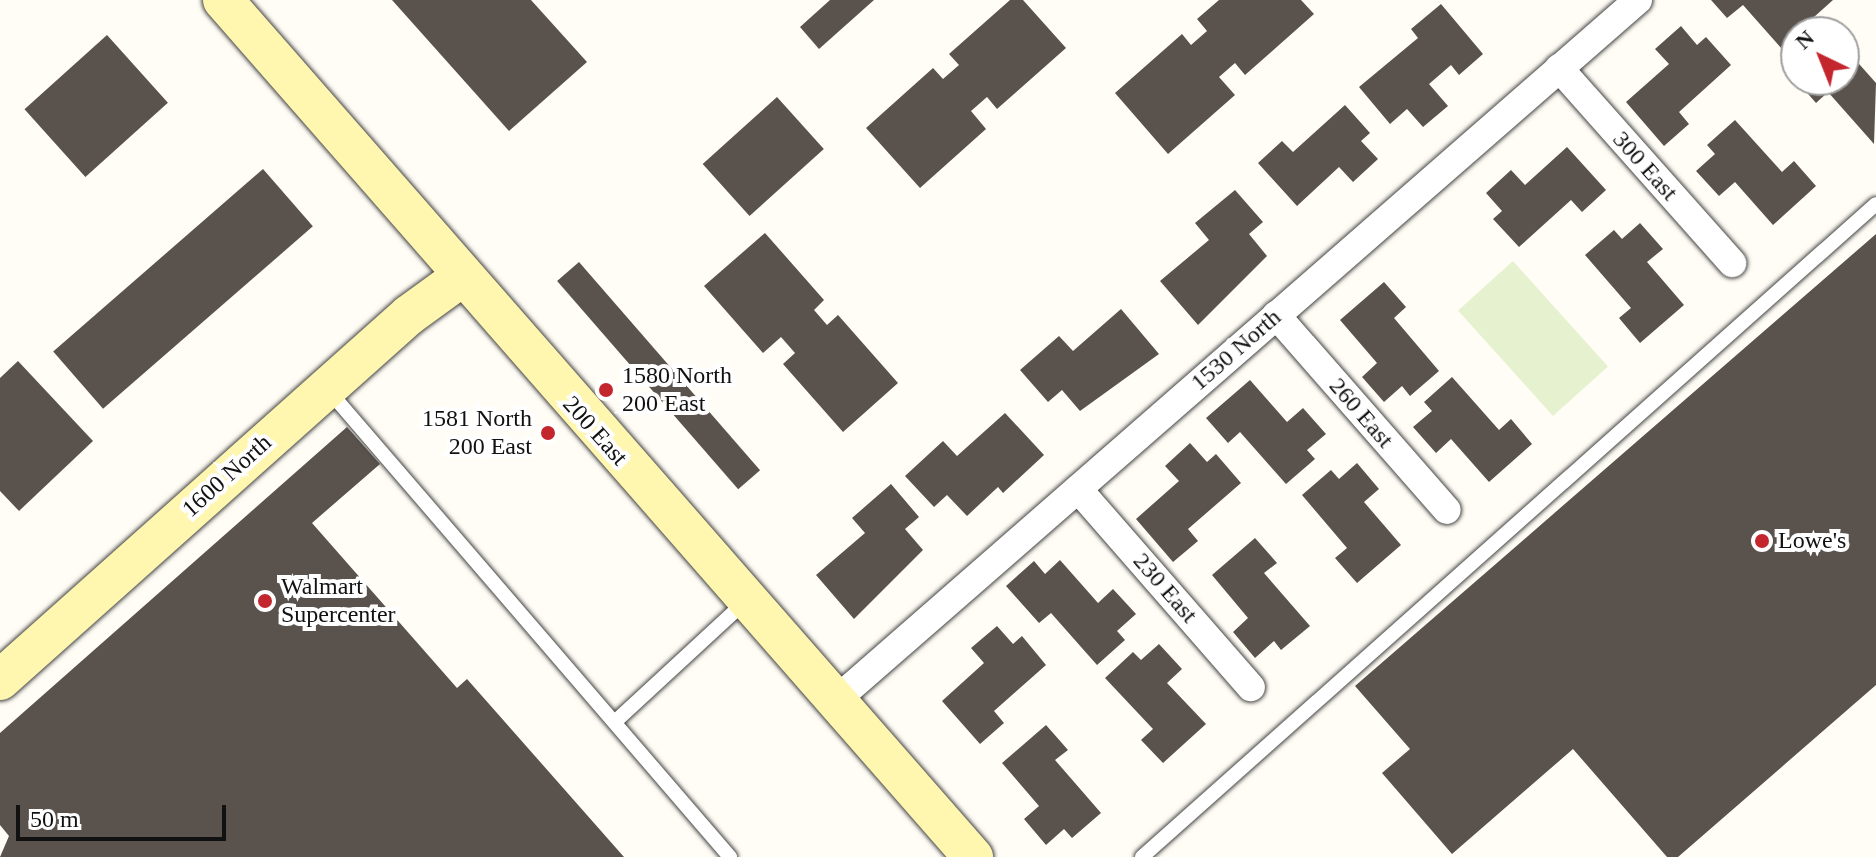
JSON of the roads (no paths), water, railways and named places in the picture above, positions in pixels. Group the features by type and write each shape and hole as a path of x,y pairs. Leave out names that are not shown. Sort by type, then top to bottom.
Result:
{"main road":[{"name":"200 East","path":"223,0 460,278 973,857"},
{"name":"1600 North","path":"0,680 325,388 460,278"}],"street":[{"name":"1530 North","path":"835,701 1638,0"},
{"name":"300 East","path":"1559,68 1732,263"},
{"name":"260 East","path":"1276,315 1447,510"},
{"name":"230 East","path":"1078,489 1251,687"}],"lane":[{"path":"1142,857 1876,204"},
{"path":"325,388 618,719 730,857"},
{"path":"618,719 746,601"}],"place":[{"name":"1580 North 200 East","path":"606,390"},
{"name":"1581 North 200 East","path":"548,433"},
{"name":"Lowe's","path":"1762,541"},
{"name":"Walmart Supercenter","path":"265,601"}]}
